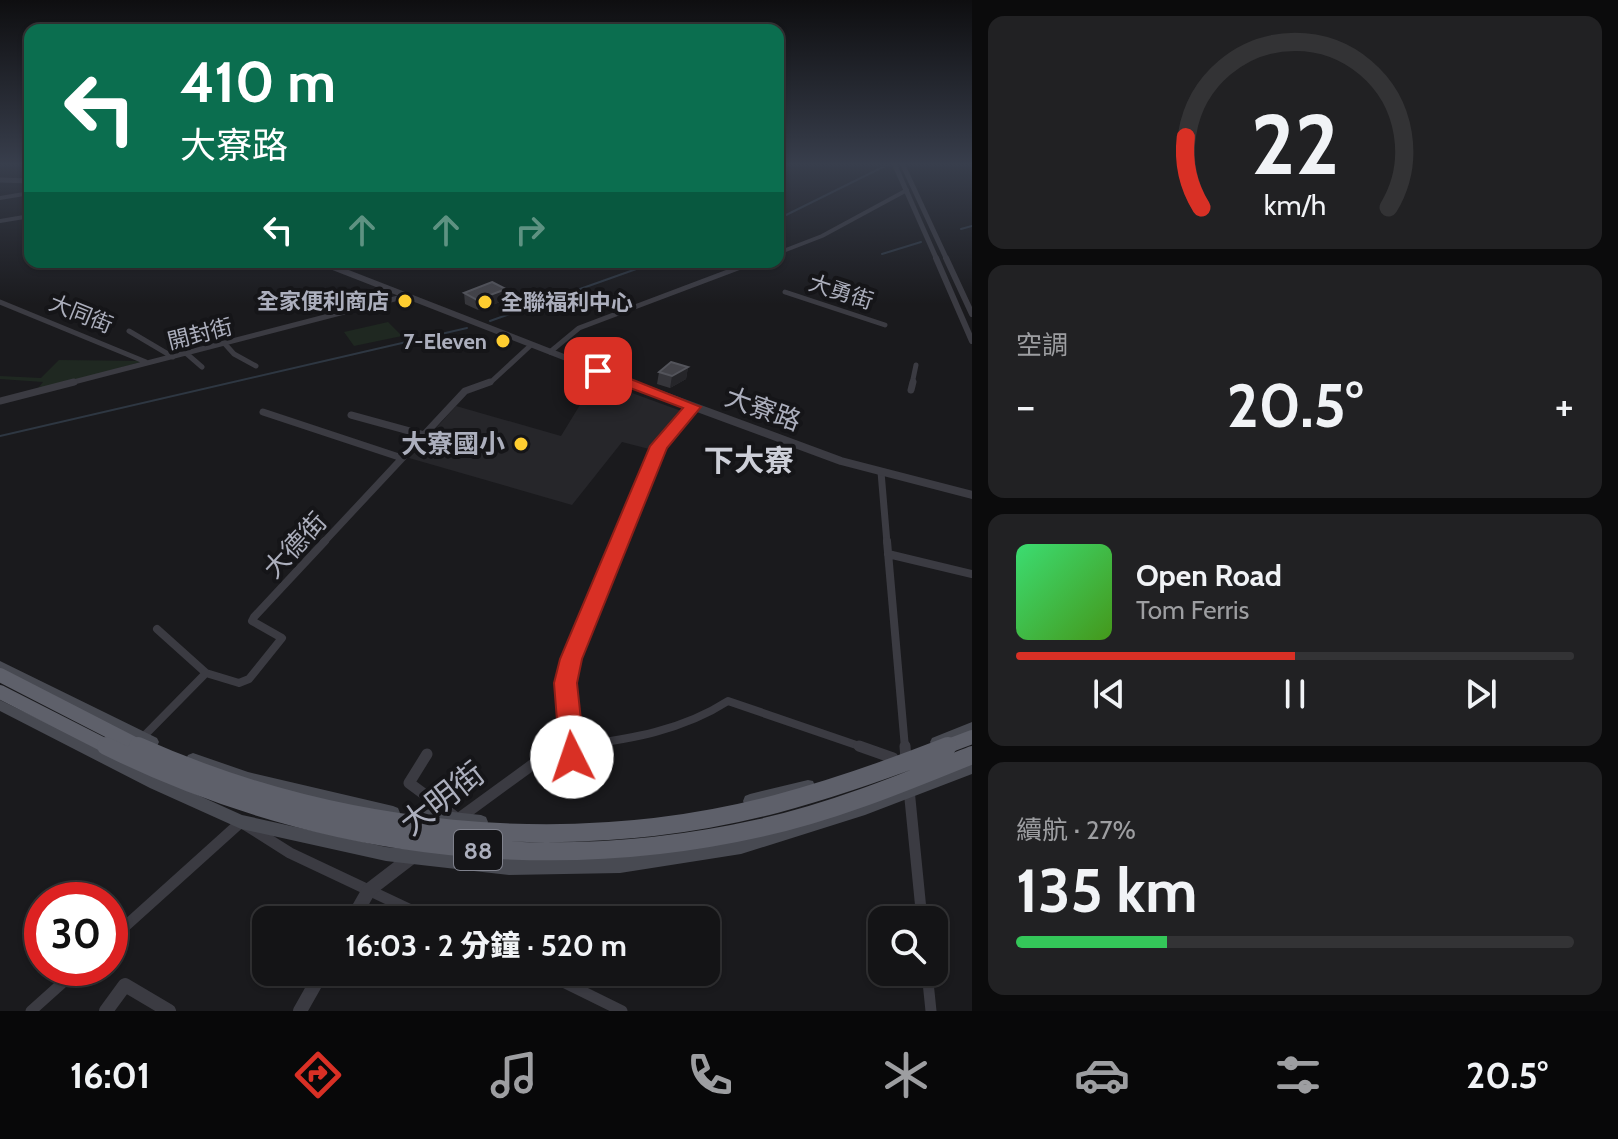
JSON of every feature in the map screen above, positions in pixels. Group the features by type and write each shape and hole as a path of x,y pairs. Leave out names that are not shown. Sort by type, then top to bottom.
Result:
{"highway":[{"name":"88","path":"0,675 118,737 173,761 244,786 394,825 507,834 614,832 724,817 846,786 972,737"},
{"name":"88","path":"0,692 106,748 237,802 390,842 508,853 617,851 734,834 857,800 972,755"}],"main road":[{"path":"0,666 142,738 248,778 397,813 507,824 613,824 719,809 839,778 972,728"},
{"path":"0,705 155,783 241,822 412,856 509,867 620,865 741,847 972,768"}],"street":[{"path":"784,251 822,236 870,210"},
{"path":"916,210 972,341"},
{"path":"924,210 972,314"},
{"path":"0,221 24,217"},
{"name":"大寮路","path":"335,268 841,461 972,495"},
{"path":"550,352 579,328 738,268"},
{"name":"大勇街","path":"785,292 885,325"},
{"name":"開封街","path":"0,401 406,296"},
{"name":"大同街","path":"0,302 148,363"},
{"path":"129,331 173,357"},
{"path":"225,344 234,354 256,366"},
{"name":"大德街","path":"206,673 239,683 249,679 282,638 252,621 254,617 465,391 492,381 531,345"},
{"path":"187,354 202,367"},
{"path":"911,390 916,365"},
{"path":"572,747 566,683 571,659 659,446 693,407"},
{"path":"263,412 402,458"},
{"path":"351,415 424,435"},
{"path":"881,472 900,756 909,792 921,906"},
{"path":"888,554 972,574"},
{"path":"142,738 206,673 157,629"},
{"name":"大明街","path":"360,906 369,890 532,765 563,765 569,762 572,747 647,736 715,710 728,701 900,756"},
{"path":"427,754 409,783 458,819"},
{"path":"128,924 241,822 290,853 403,906"},
{"path":"106,1011 125,985 169,1011"},
{"path":"31,1011 59,986"},
{"path":"300,1011 314,986"},
{"path":"571,986 622,1011"},
{"path":"928,986 931,1011"}],"shaded area":[{"path":"388,322 402,336 354,346 344,332"},
{"path":"59,360 144,361 35,392 43,382 0,379 0,376 41,378"},
{"name":"大寮國小","path":"602,382 684,412 653,450 622,442 572,505 409,458 456,406 561,436 583,400"}],"building":[{"path":"492,282 506,289 477,300 464,293"},
{"path":"671,362 688,367 672,376 659,372"}],"waterway":[{"path":"784,216 796,210"},
{"path":"961,229 972,226"},
{"path":"882,254 921,242"},
{"path":"490,321 639,268"},
{"path":"0,436 467,328"}],"place":[{"name":"全家便利商店","path":"405,301"},
{"name":"全聯福利中心","path":"485,302"},
{"name":"7-Eleven","path":"503,341"},
{"name":"大寮國小","path":"521,444"}],"district":[{"name":"下大寮","path":"749,460"}],"route":[{"path":"572,757 566,683 571,659 659,446 693,407 598,371"}]}
